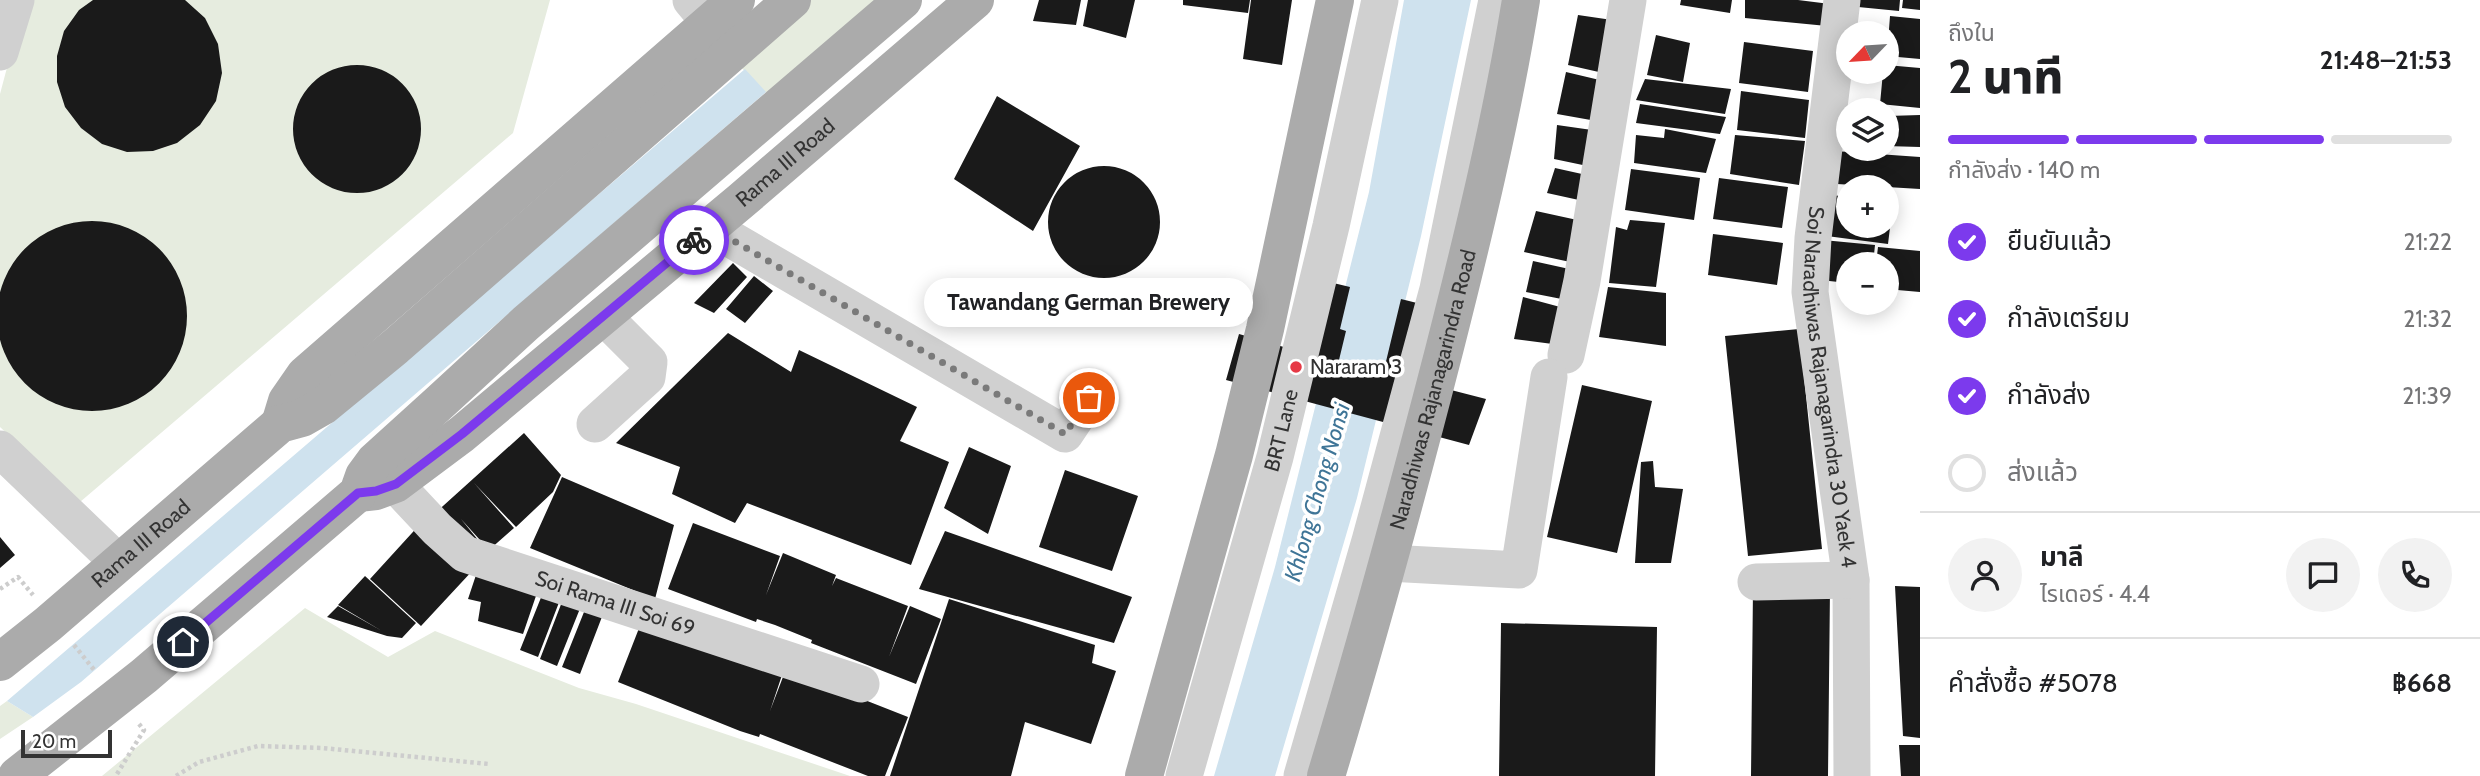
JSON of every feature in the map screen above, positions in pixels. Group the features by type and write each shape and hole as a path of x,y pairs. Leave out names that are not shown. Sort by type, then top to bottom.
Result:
{"main road":[{"name":"Rama III Road","path":"0,662 280,424 302,418 323,406 395,347 792,0"},
{"name":"Rama III Road","path":"17,776 145,676 358,493 374,461 526,324 902,0"},
{"name":"Rama III Road","path":"358,493 376,491 396,484 462,434 710,227 975,0"},
{"path":"1144,776 1234,455 1265,329 1335,0"},
{"name":"Naradhiwas Rajanagarindra Road","path":"1326,776 1388,563 1457,297 1489,161 1521,0"},
{"name":"Rama III Road","path":"280,424 287,401 305,375 712,8"}],"street":[{"path":"0,52 16,0"},
{"name":"BRT Lane","path":"1184,776 1275,457 1331,226 1380,0"},
{"path":"1302,776 1370,541 1438,289 1497,0"},
{"path":"1388,563 1519,570 1558,366 1582,281 1628,0"},
{"name":"Soi Naradhiwas Rajanagarindra 30 Yaek 4","path":"1842,0 1813,238 1810,292 1851,580 1852,776"},
{"path":"710,227 1065,434 1089,398"},
{"path":"595,424 647,377 649,362 603,316"},
{"path":"0,449 118,564"},
{"name":"Soi Rama III Soi 69","path":"396,484 437,530 465,554 861,684"},
{"path":"1756,582 1851,580"}],"path":[{"path":"0,589 18,578 35,598"},
{"path":"69,639 102,679"},
{"path":"117,774 144,730 136,720"},
{"path":"176,776 199,762 258,747 322,748 489,764"}],"shaded area":[{"path":"25,0 550,0 513,133 80,502 0,427 0,94"},
{"path":"784,0 898,0 773,100 725,51"},
{"path":"305,608 388,657 435,631 579,688 636,704 850,776 102,776"},
{"path":"7,701 33,717 0,739 0,706"}],"water":[{"name":"Khlong Chong Nonsi","path":"1404,0 1471,0 1421,236 1357,498 1275,776 1214,776 1275,567 1369,192"},
{"path":"745,69 766,92 81,682 33,717 7,701"}],"building":[{"path":"93,0 185,0 205,18 218,44 222,73 216,101 200,125 177,143 153,151 127,152 102,144 81,128 65,107 57,82 57,56 64,31 79,10"},
{"path":"1039,0 1081,0 1076,25 1033,21"},
{"path":"1088,0 1135,0 1126,38 1083,26"},
{"path":"1183,0 1250,0 1248,13 1183,5"},
{"path":"1251,0 1292,0 1282,65 1243,59"},
{"path":"1681,0 1732,0 1730,13 1680,5"},
{"path":"1745,0 1798,0 1830,4 1827,26 1745,18"},
{"path":"1848,0 1900,0 1899,11 1848,6"},
{"path":"1903,0 1920,0 1920,10 1902,8"},
{"path":"1578,15 1619,21 1612,75 1568,65"},
{"path":"1890,16 1920,19 1920,59 1899,57 1899,21 1890,21"},
{"path":"1656,35 1690,43 1683,82 1647,75"},
{"path":"1744,42 1813,51 1808,92 1739,83"},
{"path":"357,65 381,70 402,84 416,105 421,129 416,153 402,174 381,188 357,193 333,188 312,174 298,153 293,129 298,105 312,84 333,70"},
{"path":"1899,66 1920,68 1920,108 1899,106 1899,98 1881,98 1882,84 1899,84"},
{"path":"1566,72 1608,82 1602,122 1557,114"},
{"path":"1645,79 1731,89 1725,114 1636,100"},
{"path":"1741,91 1809,100 1805,138 1737,130"},
{"path":"997,96 1080,146 1033,231 954,179"},
{"path":"1640,104 1726,117 1720,134 1636,123"},
{"path":"1920,115 1920,147 1899,146 1899,116"},
{"path":"1557,125 1606,132 1597,168 1554,159"},
{"path":"1665,129 1716,139 1706,173 1634,163 1636,135 1664,138"},
{"path":"1735,135 1805,141 1799,185 1730,174"},
{"path":"1835,151 1836,161 1899,161 1899,156 1920,157 1920,189 1899,188 1899,175 1836,175"},
{"path":"1104,166 1126,170 1144,182 1156,200 1160,222 1156,244 1144,262 1126,274 1104,278 1082,274 1064,262 1052,244 1048,222 1052,200 1064,182 1082,170"},
{"path":"1555,168 1591,176 1588,202 1547,193"},
{"path":"1631,169 1700,178 1694,220 1625,210"},
{"path":"1719,178 1788,187 1782,228 1713,219"},
{"path":"1824,194 1836,196 1836,237 1819,235"},
{"path":"1536,211 1591,223 1584,265 1524,252"},
{"path":"1630,220 1665,223 1656,287 1609,283 1616,227 1627,230"},
{"path":"74,223 110,223 145,237 171,263 185,298 185,334 171,369 145,395 110,409 74,409 39,395 13,369 -1,334 -1,298 13,263 39,237"},
{"path":"1713,234 1783,243 1777,285 1708,275"},
{"path":"1842,238 1889,238 1888,244"},
{"path":"1823,240 1875,245 1874,252 1836,252 1836,282 1820,280"},
{"path":"1878,247 1920,251 1920,292 1899,290 1899,252 1877,252"},
{"path":"1533,261 1583,272 1577,302 1526,292"},
{"path":"733,263 747,277 714,313 694,303"},
{"path":"754,276 773,291 745,323 726,309"},
{"name":"Nararam 3","path":"1325,281 1350,287 1340,329 1346,331 1339,360 1383,374 1401,299 1425,305 1420,382 1486,399 1469,445 1226,380 1239,334 1301,352"},
{"path":"1608,287 1666,293 1666,346 1599,337"},
{"path":"1523,297 1575,311 1568,346 1514,339"},
{"path":"1799,329 1822,549 1748,556 1725,336"},
{"path":"728,333 791,372 799,350 917,407 900,441 949,462 911,565 747,503 735,523 672,494 680,467 616,443"},
{"path":"1582,385 1652,401 1617,553 1547,537"},
{"path":"524,433 561,475 553,492 516,527 474,483 514,528 489,550 461,519 487,551 433,515"},
{"path":"969,447 1011,466 988,534 944,508"},
{"path":"1653,461 1655,487 1683,489 1671,563 1635,563 1641,462"},
{"path":"1065,470 1138,496 1112,571 1039,547"},
{"path":"562,477 674,525 655,599 530,548"},
{"path":"422,522 474,569 421,626 370,579"},
{"path":"693,523 780,556 766,595 783,553 836,575 832,586 836,578 908,606 889,657 910,606 941,619 916,684 811,643 812,640 775,625 757,619 756,622 668,589"},
{"path":"945,531 1132,597 1114,643 919,589"},
{"path":"0,537 15,555 0,568"},
{"path":"478,569 538,590 523,634 478,621 481,602 468,599"},
{"path":"365,576 416,623 402,638 387,636 327,617 338,606 382,631 338,605"},
{"path":"546,585 563,592 538,657 520,650"},
{"path":"1895,586 1920,587 1920,738 1903,736"},
{"path":"1753,588 1830,589 1828,776 1751,776"},
{"path":"565,594 583,601 557,666 540,659"},
{"path":"949,599 1095,645 1092,663 1116,671 1091,744 1025,722 1011,776 890,776"},
{"path":"588,602 605,609 580,674 562,667"},
{"path":"643,618 783,672 770,711 786,669 908,717 885,776 868,776 760,734 759,737 740,731 618,682"},
{"path":"1501,623 1657,627 1655,776 1499,776"},
{"path":"1899,745 1920,745 1920,776 1901,776"}],"way so far":[{"path":"694,240 710,227 1065,434 1089,398"}],"place":[{"name":"Nararam 3","path":"1296,367"},
{"name":"Tawandang German Brewery","path":"1089,398"}],"route":[{"path":"183,642 358,493 376,491 396,484 462,434 694,240"}]}
